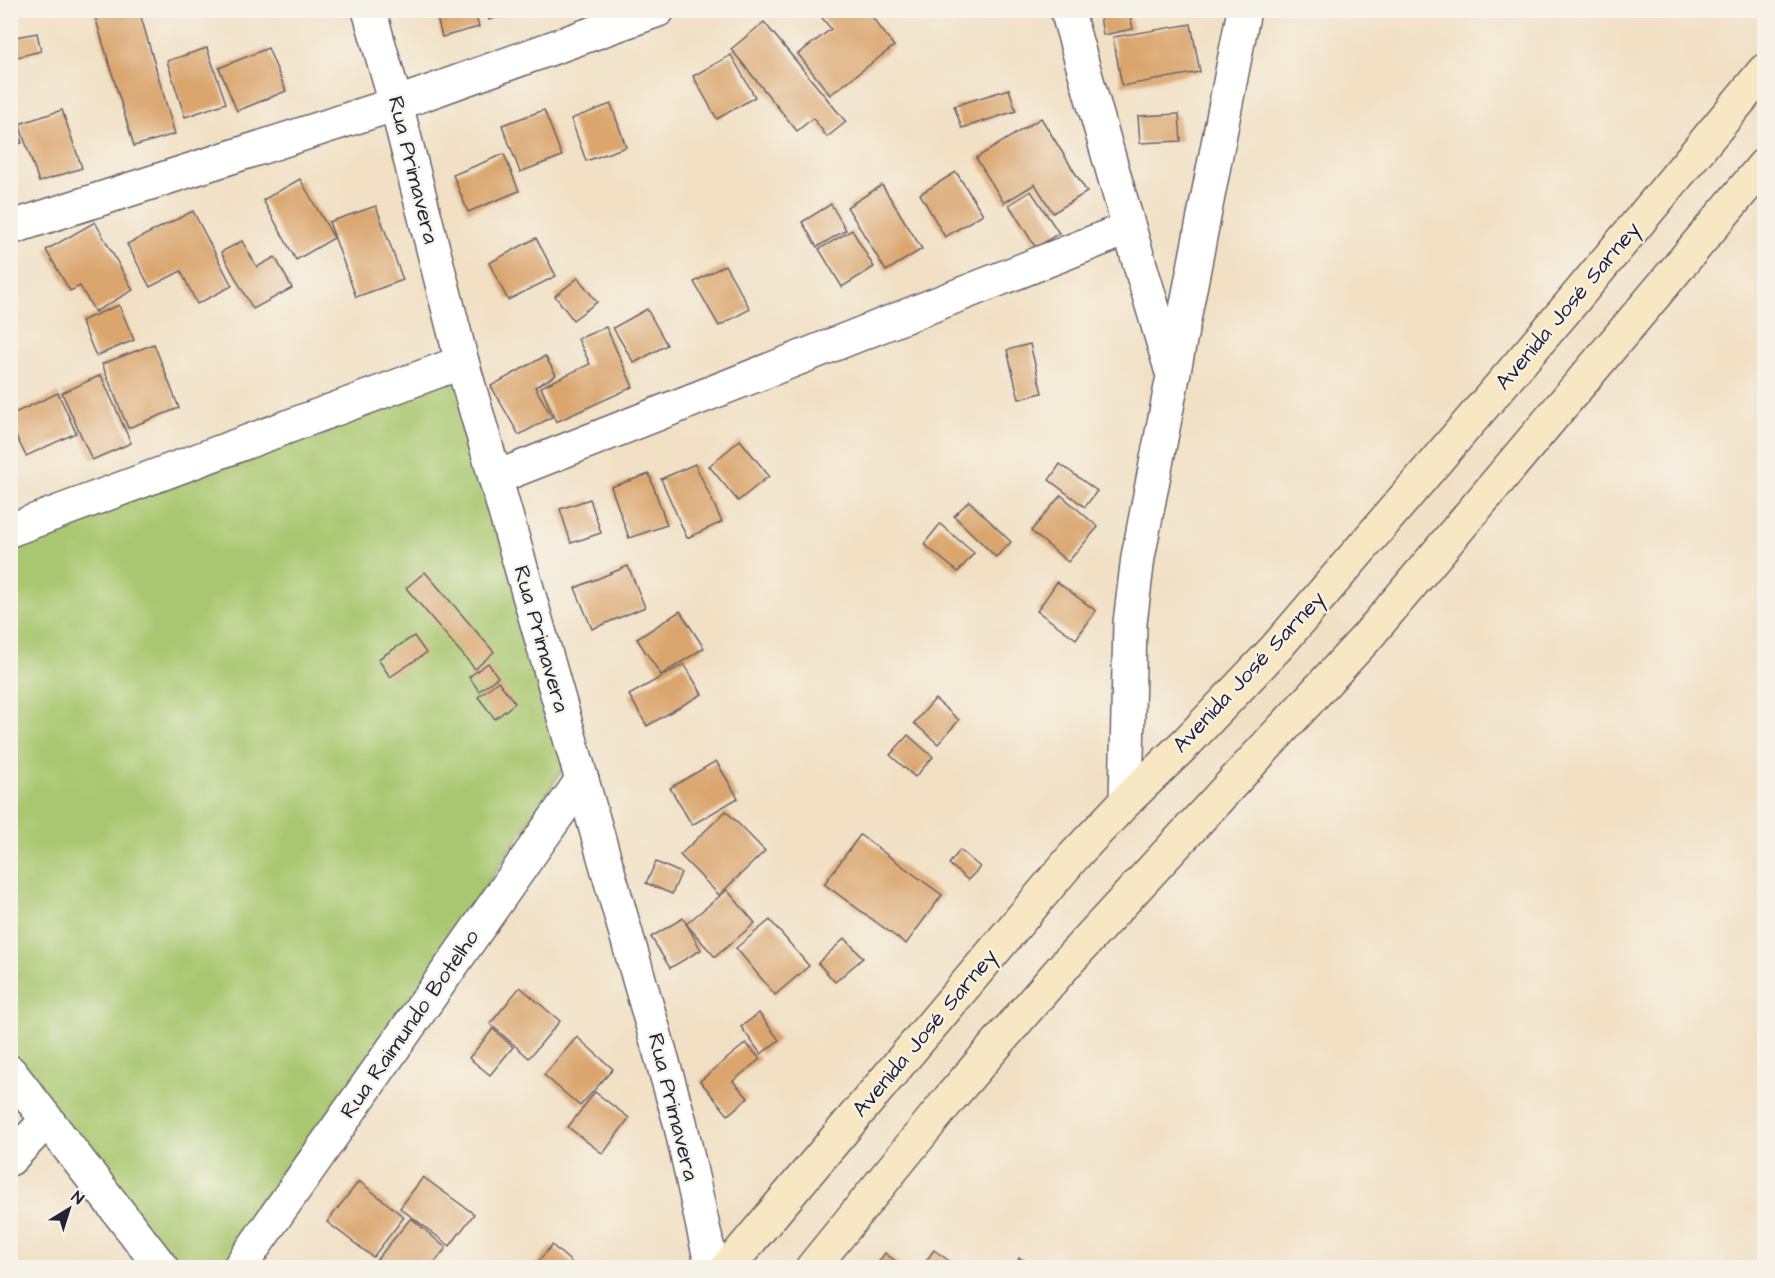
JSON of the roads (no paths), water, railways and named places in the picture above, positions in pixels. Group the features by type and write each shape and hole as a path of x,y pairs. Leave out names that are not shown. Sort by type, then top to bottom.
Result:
{"main road":[{"name":"Avenida José Sarney","path":"727,1268 1074,856 1276,648 1576,298 1764,71"},
{"path":"812,1268 951,1097 1071,958 1367,638 1764,165"}],"street":[{"name":"Rua Primavera","path":"369,10 396,104 462,362 680,1122 712,1268"},
{"path":"10,228 396,104 658,10"},
{"path":"1067,10 1173,374"},
{"path":"1126,801 1131,612 1138,557 1244,10"},
{"path":"495,478 1129,228"},
{"path":"10,530 462,362"},
{"name":"Rua Raimundo Botelho","path":"239,1268 582,780"},
{"path":"10,1072 162,1268"},
{"path":"10,1159 47,1120"}]}
